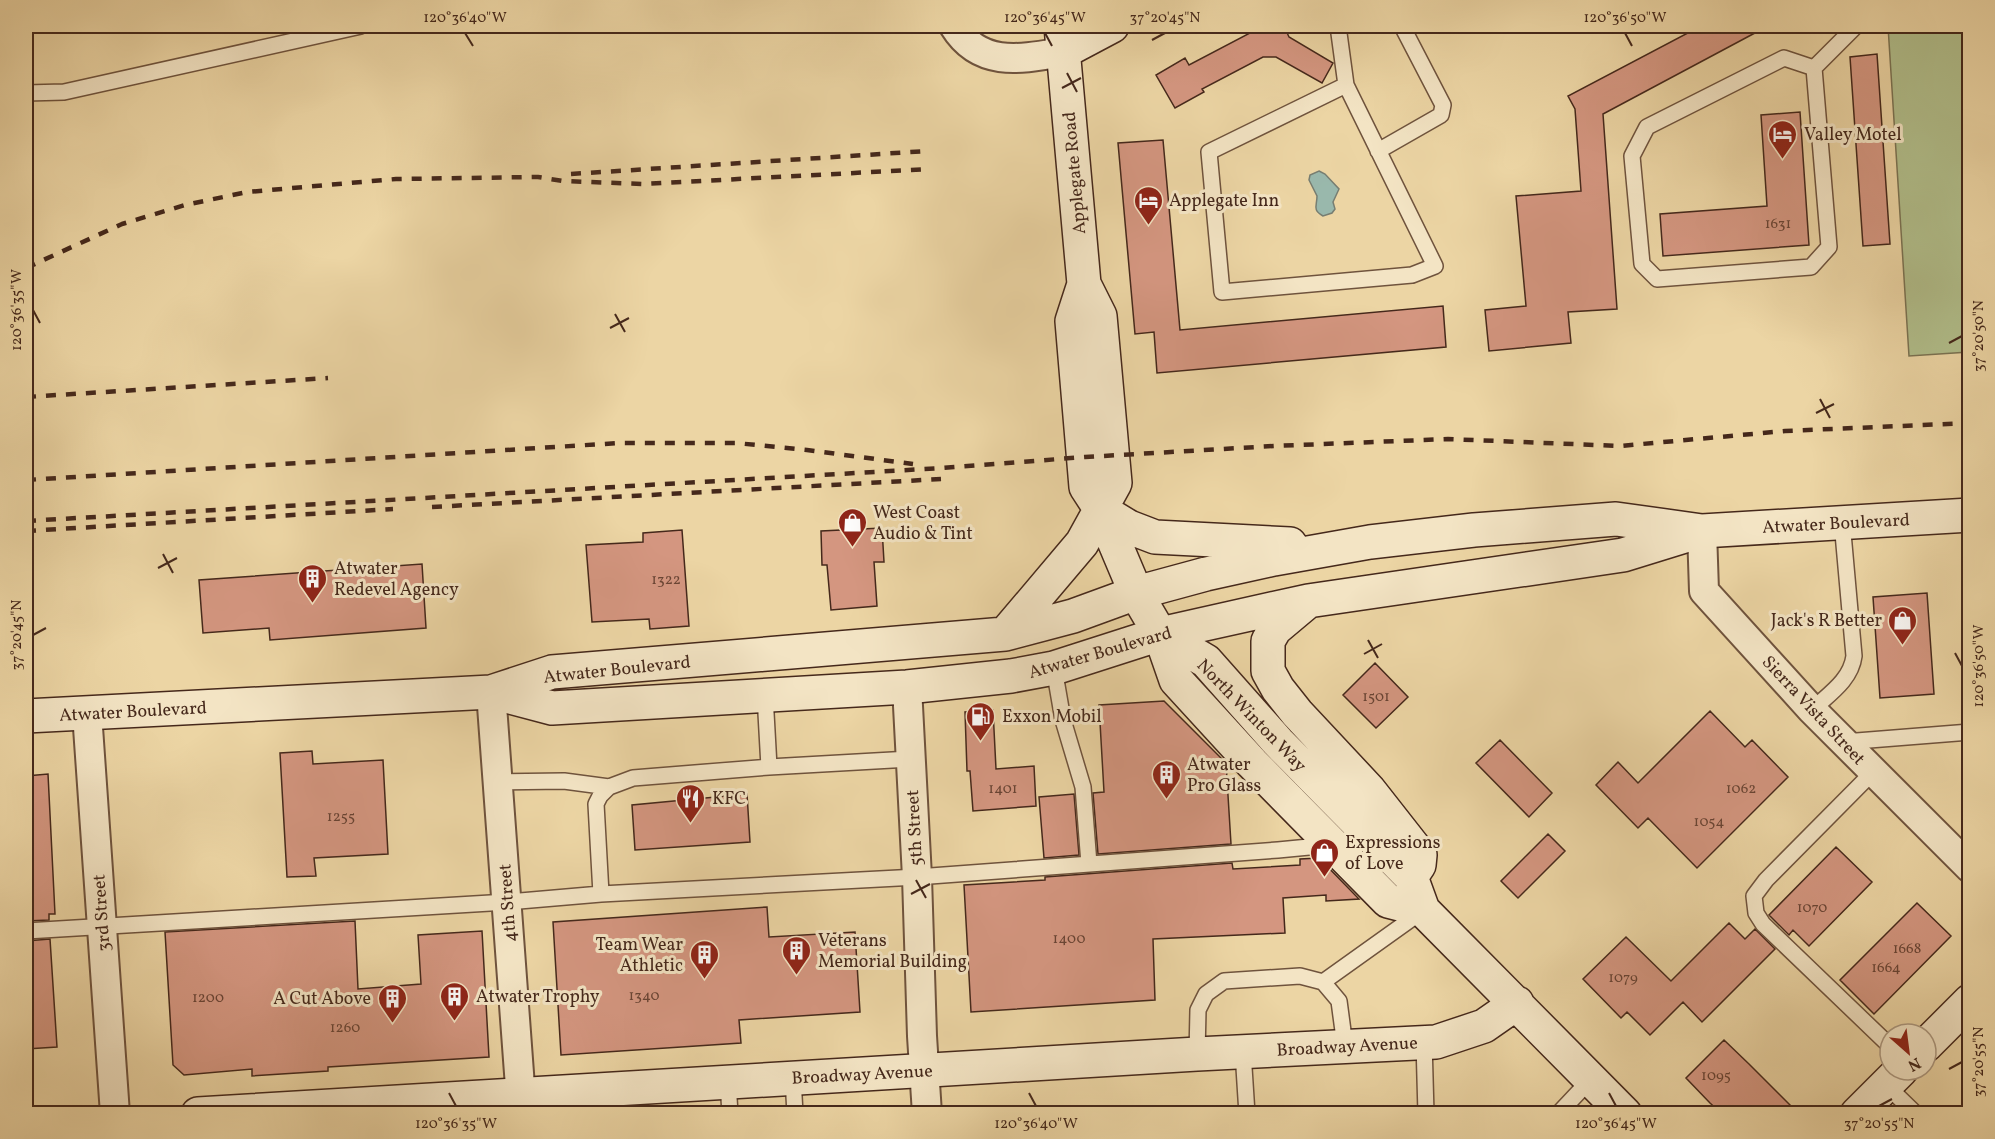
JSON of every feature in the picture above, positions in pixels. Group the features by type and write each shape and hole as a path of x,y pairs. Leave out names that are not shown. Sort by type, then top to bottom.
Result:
{"main road":[{"path":"1062,39 1112,26"},
{"name":"Applegate Road","path":"1062,39 1084,284 1072,321 1086,487 1101,510 1136,593 1160,634"},
{"path":"1005,634 1082,543 1101,510 1129,528 1155,537 1345,547"},
{"name":"Atwater Boulevard","path":"26,716 491,692 552,672 1005,634 1073,616 1136,593 1274,559 1474,530 1616,519 1702,531 1970,514"},
{"name":"Atwater Boulevard","path":"491,692 552,708 907,687 1000,677 1054,668 1160,634 1308,601 1623,555 1702,531"},
{"path":"1308,601 1275,629 1268,641 1268,671 1278,689 1297,713 1369,790 1420,855 1419,865 1411,878"},
{"name":"North Winton Way","path":"1160,634 1176,680 1252,763 1388,901 1423,910"},
{"name":"North Winton Way","path":"1160,634 1206,661 1278,742 1411,878 1423,910 1625,1113"},
{"path":"1938,1033 1970,1001"},
{"name":"Broadway Avenue","path":"198,1113 729,1098 793,1078 1436,1042 1484,1026 1516,1003"},
{"path":"1857,1113 1889,1082"}],"street":[{"path":"954,26 961,37 983,53 1019,60 1062,39"},
{"name":"Sierra Vista Street","path":"1702,531 1704,591 1812,710 1970,868"},
{"name":"5th Street","path":"907,687 927,1113"},
{"name":"4th Street","path":"491,692 521,1104"},
{"name":"3rd Street","path":"87,713 114,1113"}],"lane":[{"path":"26,93 64,92 361,26"},
{"path":"1338,26 1346,86 1435,266 1412,275 1222,292 1209,152 1346,86"},
{"path":"1378,151 1441,115 1443,105 1402,26"},
{"path":"1814,68 1784,58 1647,127 1632,156 1642,264 1657,279 1812,267 1829,247 1814,68 1856,26"},
{"path":"1812,710 1848,675 1854,662 1842,522"},
{"path":"1054,668 1063,720 1083,786 1089,864"},
{"path":"765,695 769,767"},
{"path":"1844,742 1970,732"},
{"path":"601,894 596,804 609,787 633,778 910,759"},
{"path":"1873,772 1766,880 1754,896 1756,913 1763,924 1878,1034"},
{"path":"499,782 564,781 609,787"},
{"path":"26,931 917,876 1278,850 1309,847 1328,841"},
{"path":"1323,982 1423,910"},
{"path":"1197,1054 1198,1010 1206,994 1224,981 1300,976 1323,982 1339,1001 1345,1046"},
{"path":"1424,1042 1426,1113"},
{"path":"1243,1052 1247,1113"},
{"path":"793,1078 795,1113"},
{"path":"1556,1113 1560,1112 1591,1079"},
{"path":"1897,1082 1916,1113"}],"green space":[{"path":"1888,26 1969,26 1969,352 1909,356"}],"shaded area":[{"path":"1319,171 1339,189 1333,202 1335,209 1332,213 1323,216 1316,210 1317,196 1309,180 1310,175"}],"building":[{"path":"1249,26 1284,26 1289,37 1333,63 1322,83 1276,57 1263,57 1202,89 1204,92 1175,108 1156,75 1185,58 1189,65 1252,32"},
{"path":"1701,26 1768,26 1603,114 1617,309 1568,312 1571,343 1489,351 1485,310 1526,306 1516,196 1581,191 1575,109 1568,96"},
{"name":"Valley Motel","path":"1877,54 1890,244 1863,246 1850,57"},
{"name":"Valley Motel","path":"1800,112 1809,245 1663,256 1660,214 1767,206 1761,115"},
{"name":"Applegate Inn","path":"1163,140 1180,330 1443,306 1446,347 1157,373 1154,332 1135,334 1118,143"},
{"path":"882,528 884,562 874,562 877,606 831,610 827,565 822,565 821,531"},
{"path":"682,530 689,626 650,629 649,619 592,622 586,545 643,542 643,533"},
{"name":"Atwater Redevel Agency","path":"422,564 426,628 270,640 269,628 203,633 199,580"},
{"name":"Jack's R Better","path":"1927,593 1934,694 1880,698 1873,597"},
{"path":"1375,663 1408,697 1376,728 1343,695"},
{"name":"Atwater Pro Glass","path":"1164,701 1226,763 1231,844 1098,854 1093,793 1104,792 1099,705"},
{"path":"993,710 996,769 1034,766 1036,806 973,811 970,771 967,771 965,712"},
{"path":"1710,711 1745,747 1752,740 1788,777 1697,868 1648,818 1638,828 1596,785 1618,762 1638,783"},
{"path":"1500,740 1552,793 1529,817 1476,763"},
{"path":"312,751 313,764 383,760 388,854 314,858 316,876 287,877 280,753"},
{"path":"48,774 55,914 49,914 49,920 26,921 26,776"},
{"name":"KFC","path":"747,794 750,842 635,850 632,805"},
{"path":"1074,794 1079,855 1044,858 1039,797"},
{"path":"1548,834 1565,851 1518,898 1501,881"},
{"path":"1836,847 1872,882 1809,946 1793,930 1789,935 1769,915"},
{"path":"1319,858 1359,899 1326,901 1326,895 1283,898 1285,933 1153,939 1155,1000 971,1012 964,885 1232,863 1233,869 1300,865 1300,859"},
{"path":"1917,903 1951,936 1874,1014 1840,980"},
{"path":"767,907 769,937 855,932 860,1012 739,1020 741,1043 561,1055 553,922"},
{"path":"355,921 358,989 421,984 418,935 482,931 489,1057 328,1067 328,1071 252,1076 252,1069 184,1075 173,1065 165,932"},
{"path":"1729,923 1745,939 1755,929 1775,949 1702,1022 1683,1002 1650,1035 1627,1012 1621,1018 1583,979 1626,937 1671,981"},
{"path":"50,939 57,1047 26,1049 26,941"},
{"path":"1724,1040 1798,1113 1721,1113 1710,1103 1686,1078"}],"railway":[{"path":"571,174 927,151"},
{"path":"26,268 122,224 185,205 247,192 396,179 538,177 563,181 643,184 930,169"},
{"path":"26,397 328,378"},
{"path":"26,521 942,468 1274,446 1448,439 1620,446 1785,431 1970,423"},
{"path":"26,480 619,443 736,443 913,464"},
{"path":"432,507 941,479"},
{"path":"26,531 393,509"}],"place":[{"name":"Valley Motel","path":"1783,160"},
{"name":"Applegate Inn","path":"1148,226"},
{"name":"West Coast Audio & Tint","path":"852,548"},
{"name":"Atwater Redevel Agency","path":"313,604"},
{"name":"Jack's R Better","path":"1903,646"},
{"name":"Exxon Mobil","path":"981,742"},
{"name":"Atwater Pro Glass","path":"1166,800"},
{"name":"KFC","path":"691,824"},
{"name":"Expressions of Love","path":"1324,878"},
{"name":"Veterans Memorial Building","path":"797,976"},
{"name":"Team Wear Athletic","path":"704,980"},
{"name":"Atwater Trophy","path":"455,1022"},
{"name":"A Cut Above","path":"392,1024"}]}
